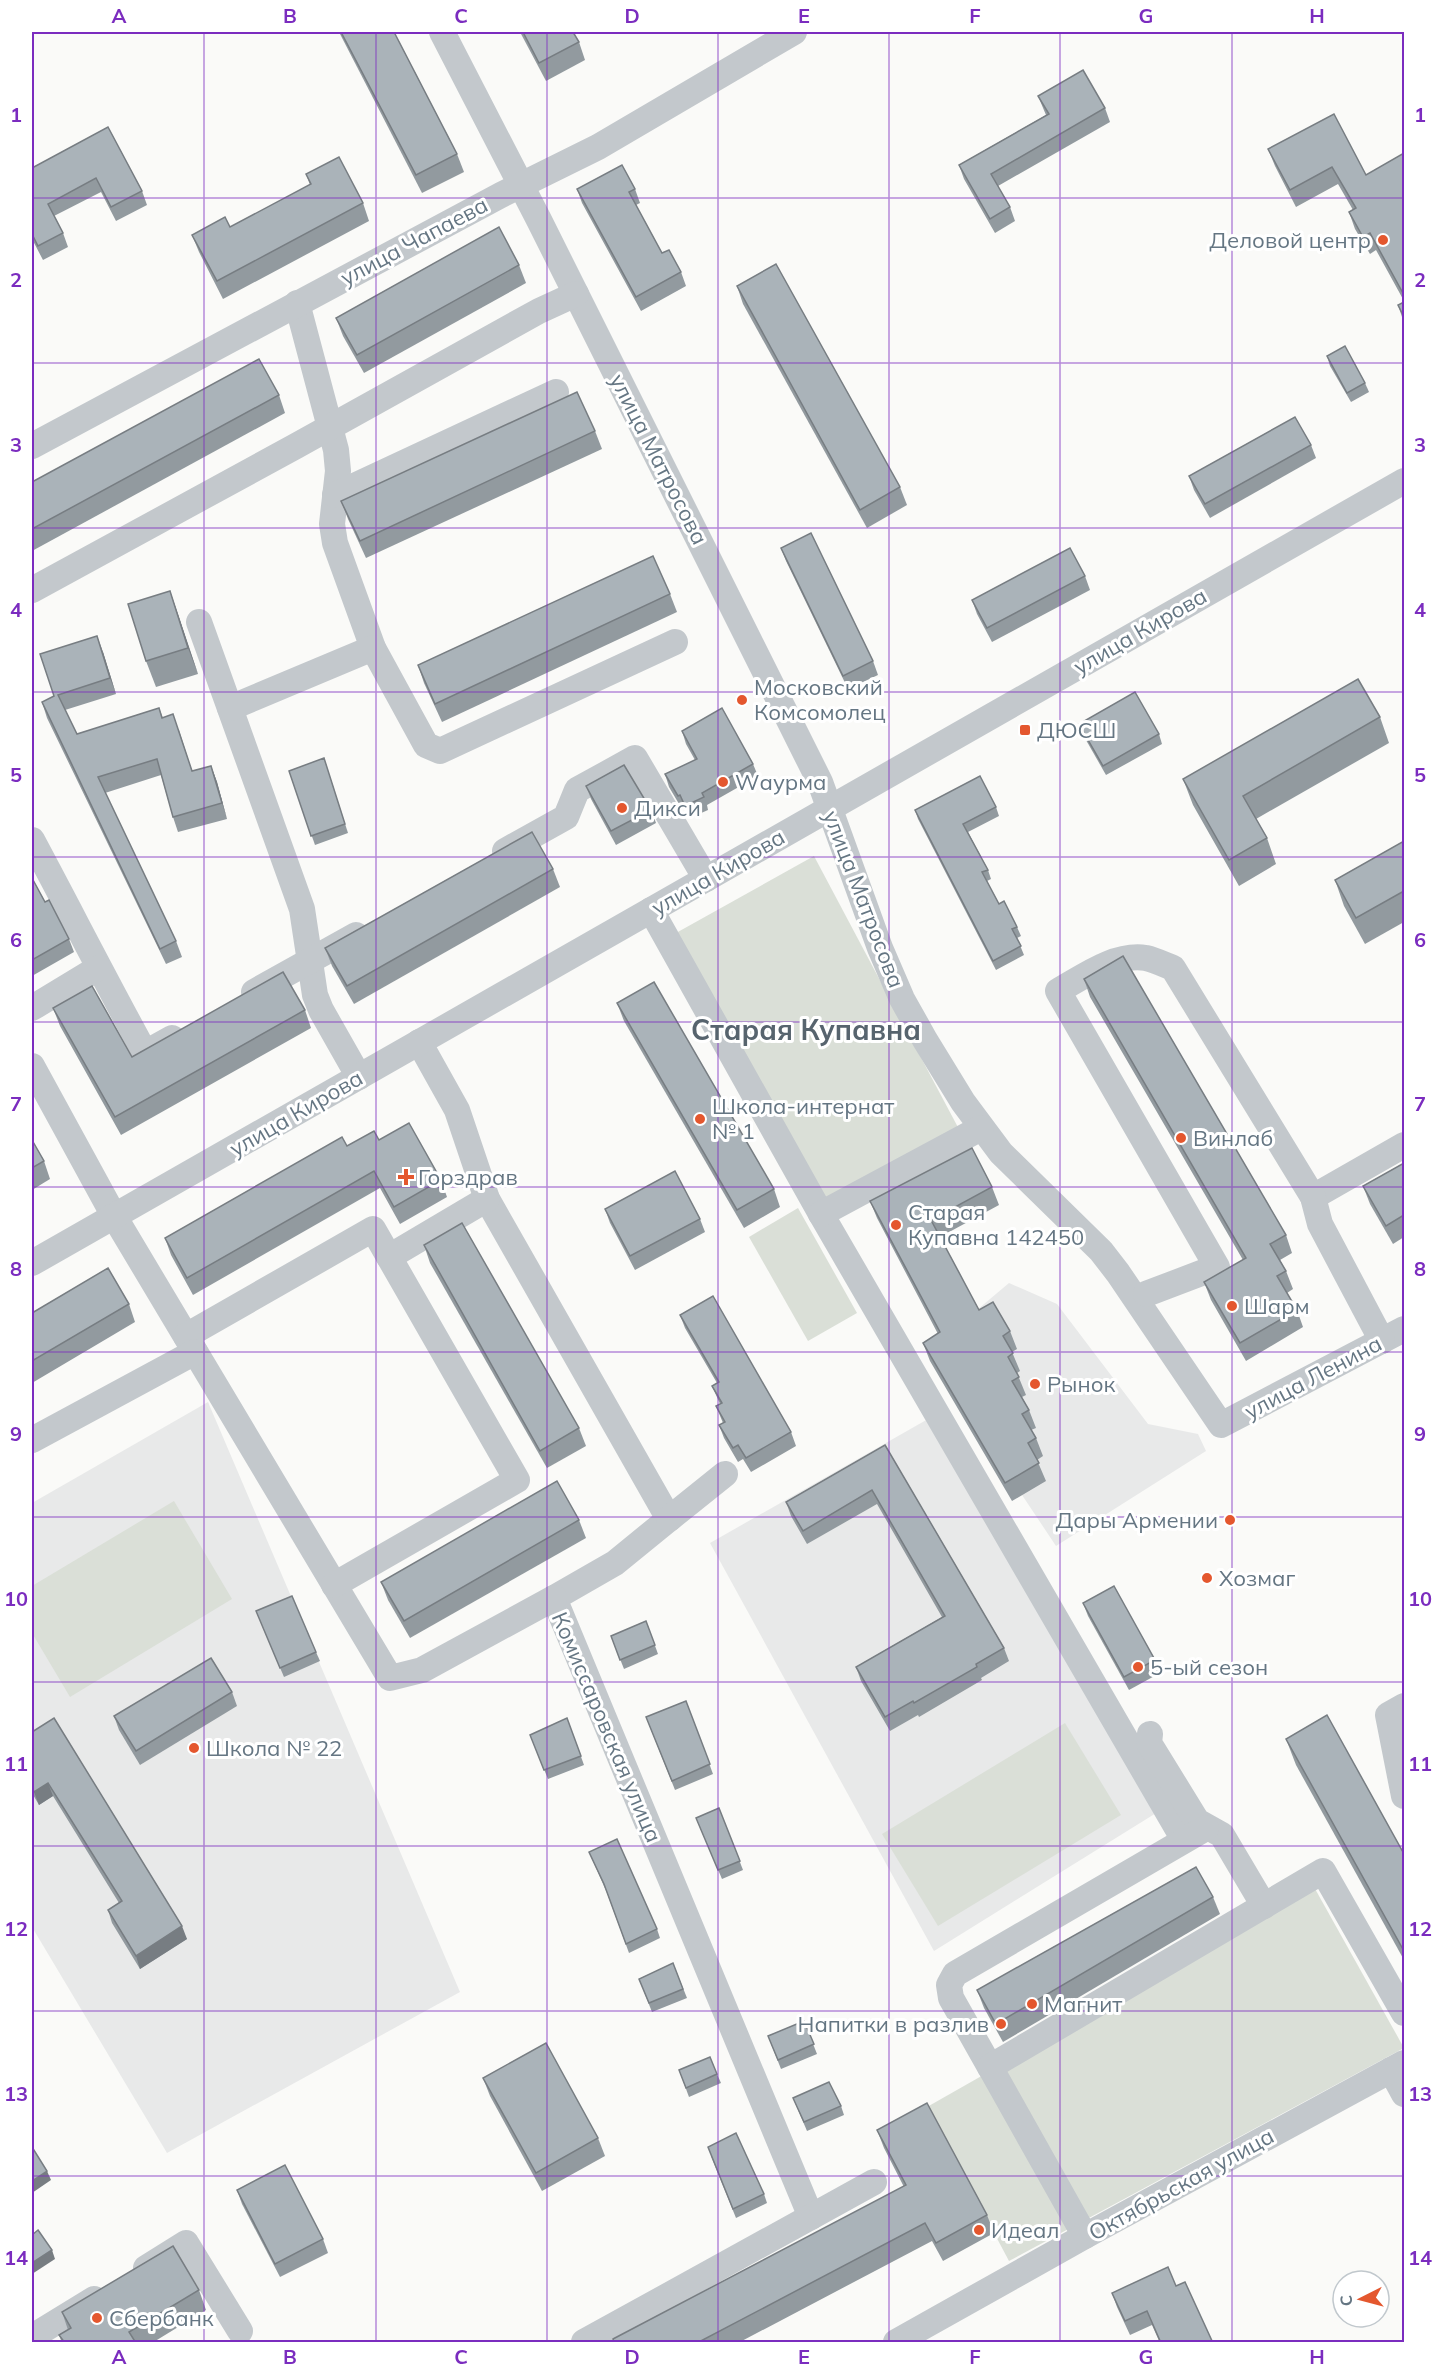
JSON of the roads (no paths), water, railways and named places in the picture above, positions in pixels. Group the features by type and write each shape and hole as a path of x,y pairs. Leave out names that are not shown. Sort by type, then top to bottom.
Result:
{"street":[{"name":"улица Матросова","path":"442,32 522,185 820,782 880,948 902,999 981,1128 1025,1178 1107,1258 1221,1425"},
{"name":"улица Чапаева","path":"32,446 297,303 598,147 794,32"},
{"path":"32,590 539,311 576,294"},
{"path":"297,303 336,450 338,471 332,524 335,543 373,648 426,745 440,751 675,642"},
{"path":"335,495 556,392"},
{"name":"улица Кирова","path":"32,1263 1404,481"},
{"path":"199,622 302,909 315,994 321,1010 359,1077"},
{"path":"230,708 373,648"},
{"path":"484,863 566,817 577,790 635,758 706,879"},
{"path":"32,840 89,946 98,968 146,1053 197,1024"},
{"path":"651,910 821,1214 1195,1834"},
{"path":"238,1001 372,926"},
{"path":"1146,1294 1216,1267 1058,991 1101,968 1124,959 1146,958 1173,968 1313,1197 1320,1224 1382,1341"},
{"path":"32,1008 98,968"},
{"path":"419,1042 457,1110 487,1199 669,1519"},
{"path":"32,1066 114,1216 390,1678 422,1670 554,1598"},
{"path":"821,1214 981,1128"},
{"path":"1313,1197 1404,1145"},
{"path":"389,1257 487,1199"},
{"path":"32,1440 191,1344 373,1229 517,1480 334,1585"},
{"name":"улица Ленина","path":"1221,1425 1404,1329"},
{"name":"Комиссаровская улица","path":"725,1474 615,1563 554,1598 811,2217"},
{"path":"1404,1706 1388,1715 1404,1796"},
{"path":"1150,1734 1149,1743 1197,1821 1195,1834"},
{"path":"1085,2236 951,1998 949,1985 955,1974 1195,1834 1222,1835 1264,1906"},
{"path":"990,2067 1323,1871 1404,2013"},
{"path":"1398,2066 1404,2094"},
{"name":"Октябрьская улица","path":"896,2343 1085,2236 1398,2066"},
{"path":"584,2343 874,2182"},
{"path":"32,2337 186,2244 240,2331"}],"place":[{"name":"Деловой центр","path":"1383,240"},
{"name":"Московский Комсомолец","path":"742,700"},
{"name":"ДЮСШ","path":"1025,730"},
{"name":"Wаурма","path":"723,782"},
{"name":"Дикси","path":"622,808"},
{"name":"Школа-интернат № 1","path":"700,1119"},
{"name":"Винлаб","path":"1181,1138"},
{"name":"Горздрав","path":"406,1177"},
{"name":"Старая Купавна 142450","path":"896,1225"},
{"name":"Шарм","path":"1232,1306"},
{"name":"Рынок","path":"1035,1384"},
{"name":"Дары Армении","path":"1230,1520"},
{"name":"Хозмаг","path":"1207,1578"},
{"name":"5-ый сезон","path":"1138,1667"},
{"name":"Школа № 22","path":"194,1748"},
{"name":"Магнит","path":"1032,2004"},
{"name":"Напитки в разлив","path":"1001,2024"},
{"name":"Идеал","path":"979,2230"},
{"name":"Сбербанк","path":"97,2318"}],"district":[{"name":"Старая Купавна","path":"806,1030"}]}
